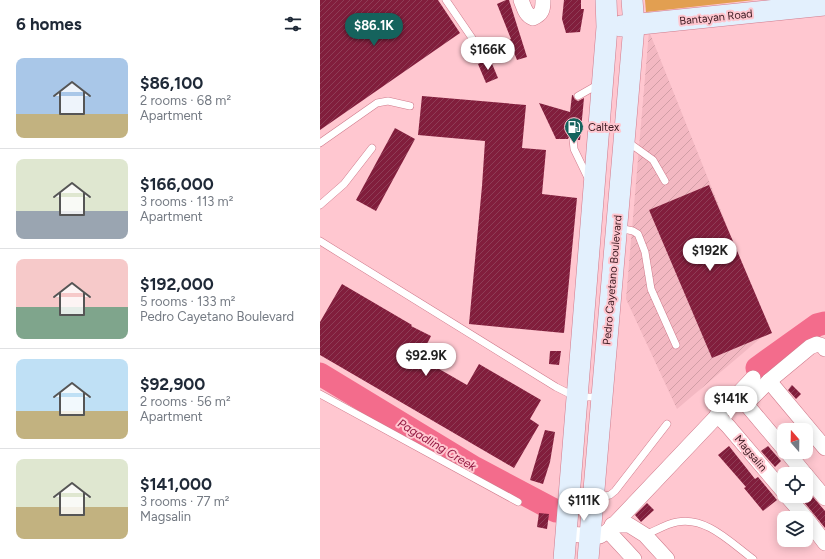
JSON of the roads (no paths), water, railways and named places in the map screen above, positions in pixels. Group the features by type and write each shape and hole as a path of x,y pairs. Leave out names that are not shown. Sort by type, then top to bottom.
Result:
{"main road":[{"path":"564,559 576,397 603,82 607,27 606,0"},
{"name":"Pedro Cayetano Boulevard","path":"588,559 603,531 593,499 634,26 632,0"},
{"name":"Bantayan Road","path":"607,27 634,26 825,5"}],"street":[{"path":"521,0 526,12 533,18 540,15 543,10 543,0"},
{"path":"603,531 717,415 743,400 769,382 810,347 817,344 825,349"},
{"path":"743,400 752,378"},
{"path":"769,382 825,448"},
{"path":"743,400 777,441"},
{"name":"Magsalin","path":"717,415 777,484"},
{"path":"792,459 798,467"},
{"path":"813,484 825,498"},
{"path":"793,503 800,511"},
{"path":"566,534 603,531 629,525 645,536 667,559"},
{"path":"813,527 825,543"},
{"path":"603,531 634,559"}],"lane":[{"path":"446,0 465,27 477,48"},
{"path":"578,96 603,82"},
{"path":"320,143 377,103 388,101 410,106"},
{"path":"572,139 574,149 594,190"},
{"path":"624,140 653,160 665,181"},
{"path":"320,206 344,184 372,148"},
{"path":"617,228 634,231 638,234 645,252 651,289 676,344"},
{"path":"320,241 556,387 576,397 602,397"},
{"path":"320,394 518,502"},
{"path":"593,499 610,495 615,491 667,424"},
{"path":"645,536 675,522 690,521 707,525 753,559"}],"waterway":[{"name":"Pagadling Creek","path":"757,368 817,325 825,323"},
{"name":"Pagadling Creek","path":"320,374 475,468 556,511"}],"place":[{"name":"Caltex","path":"574,144"}]}
